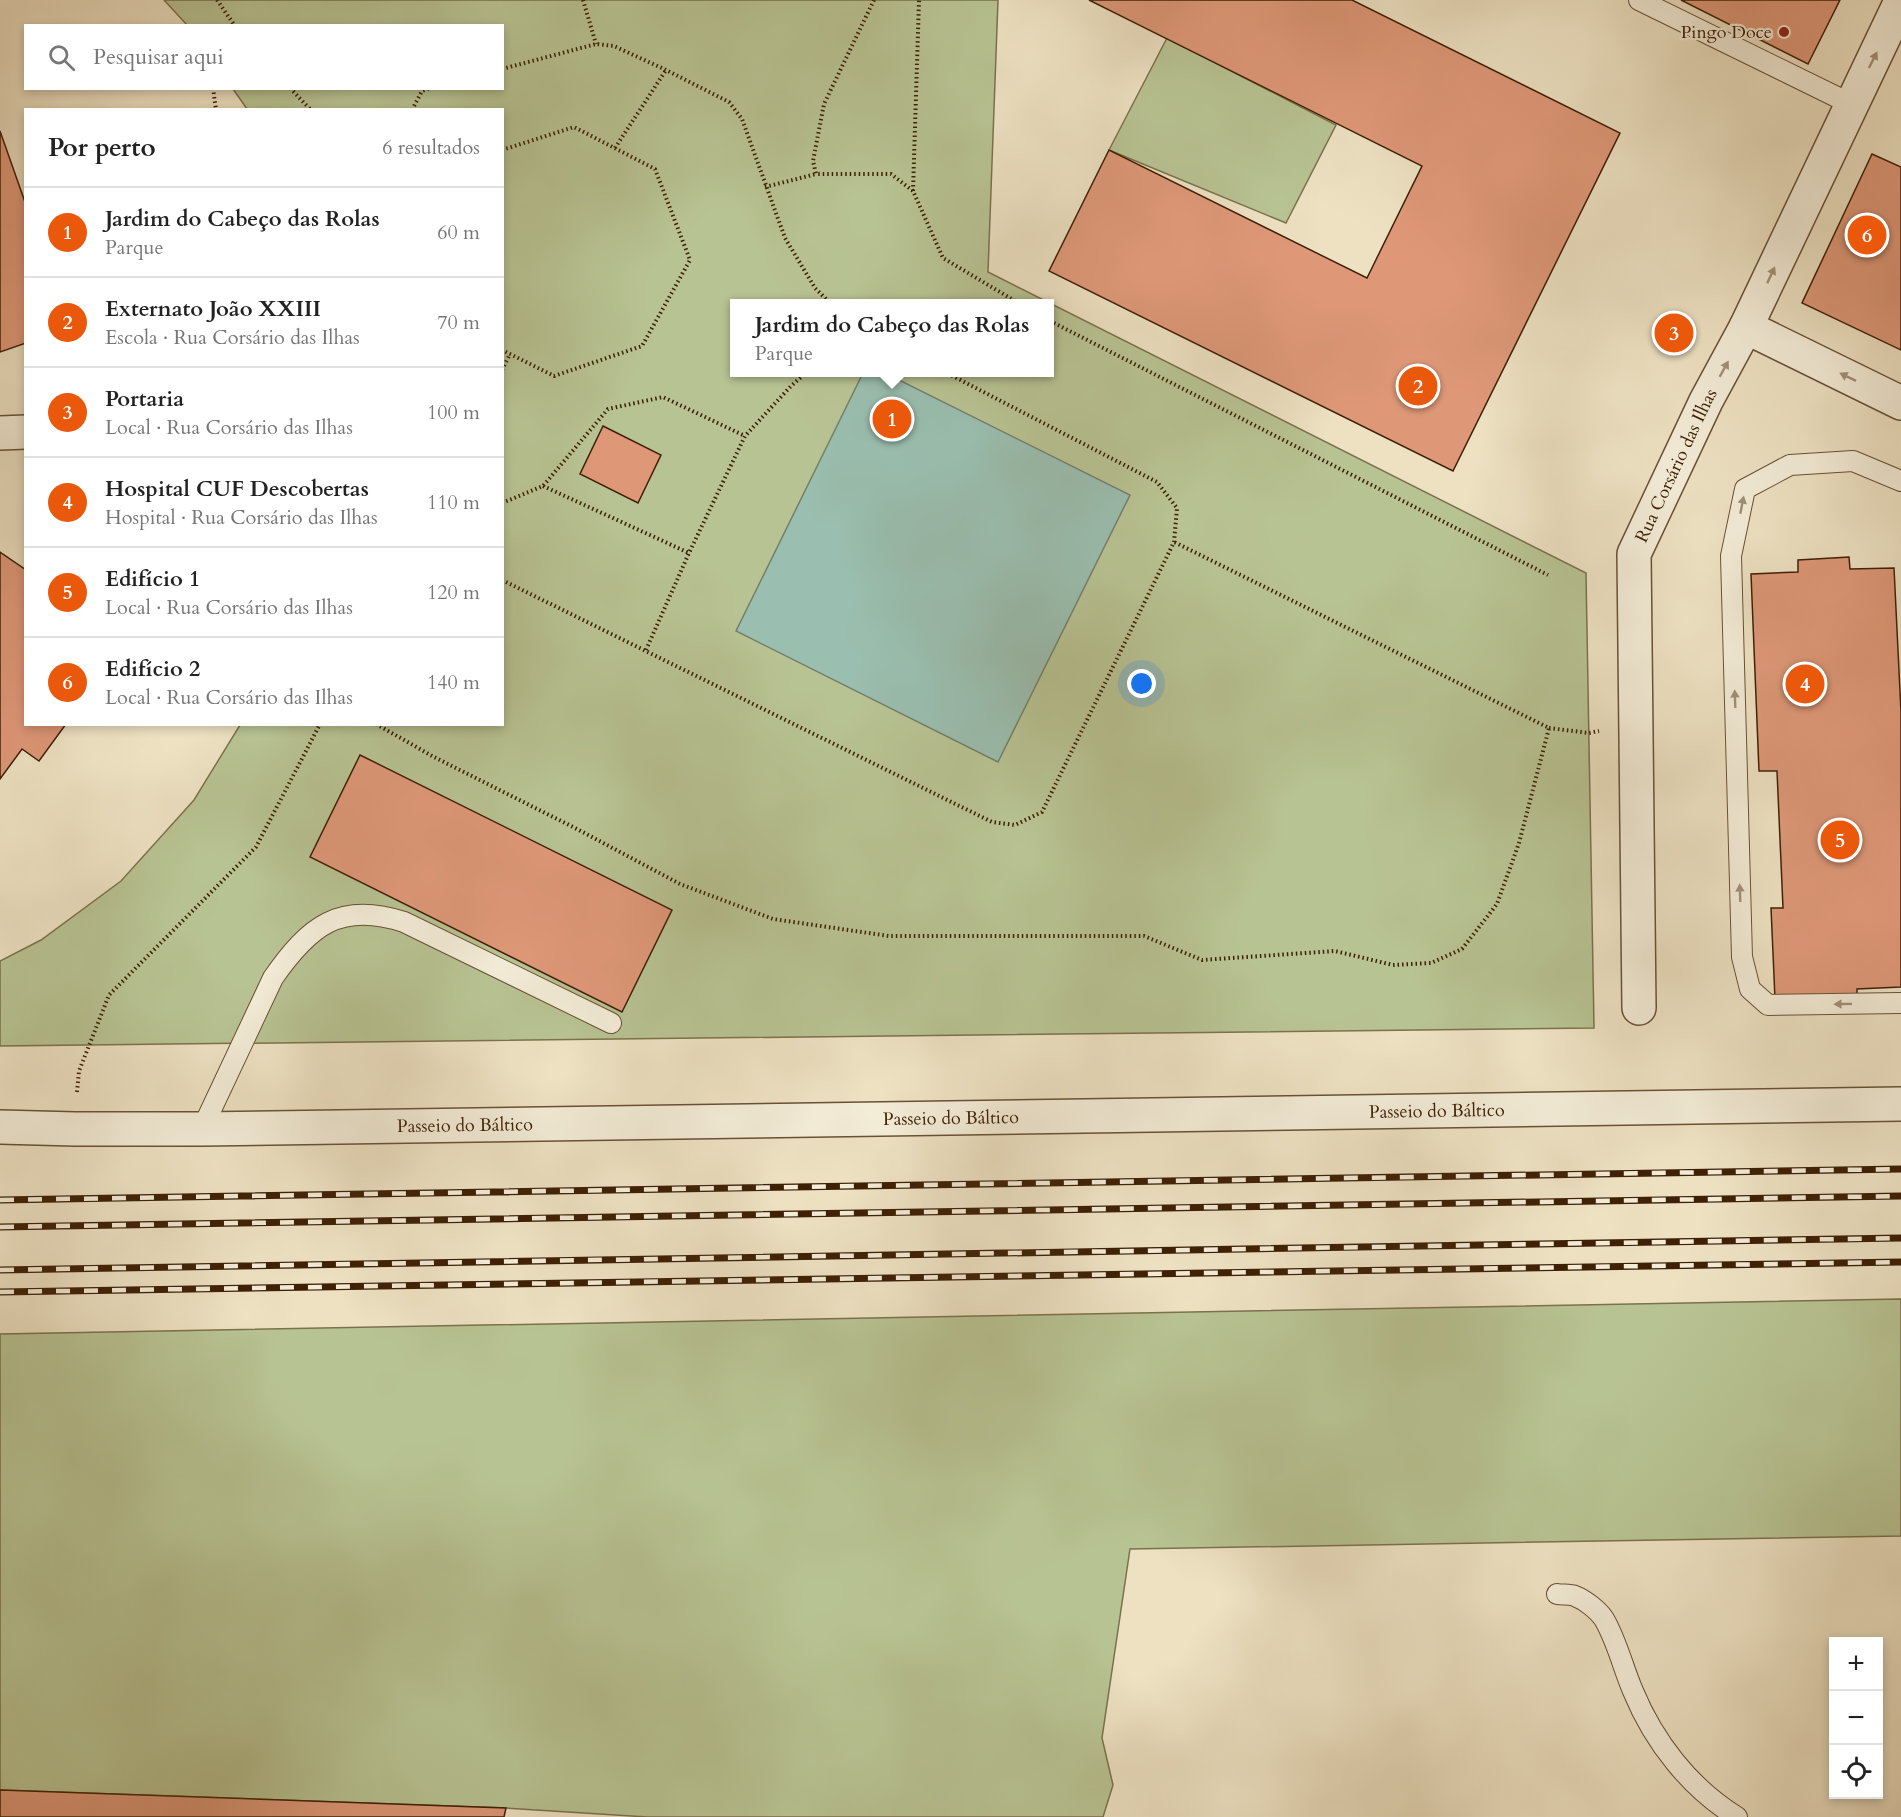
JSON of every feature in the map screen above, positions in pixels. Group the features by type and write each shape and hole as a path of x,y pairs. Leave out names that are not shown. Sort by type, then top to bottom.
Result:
{"street":[{"name":"Rua Corsário das Ilhas","path":"1639,1008 1634,554 1706,401 1746,327 1901,1"},
{"path":"1746,327 1901,403"},
{"path":"0,433 24,432"},
{"name":"Passeio do Báltico","path":"0,1127 202,1129 1901,1104"}],"lane":[{"path":"1639,0 1851,104"},
{"path":"1901,481 1853,461 1790,465 1745,489 1731,556 1742,957 1750,989 1768,1005 1901,1003"},
{"path":"202,1129 263,996 279,968 317,929 335,919 353,914 370,914 404,922 611,1023"},
{"path":"1557,1594 1574,1596 1590,1605 1603,1617 1633,1693 1654,1733 1680,1768 1706,1795 1737,1817"}],"path":[{"path":"218,0 234,24"},
{"path":"583,0 597,44"},
{"path":"816,174 813,161 824,104 874,0"},
{"path":"920,0 913,191 943,258 1013,299"},
{"path":"504,68 597,44 614,46 729,102 742,120 785,238 815,288 827,299"},
{"path":"615,148 666,70"},
{"path":"213,90 216,108"},
{"path":"292,90 308,108"},
{"path":"413,108 425,90"},
{"path":"504,149 574,127 655,169 690,260 642,346 554,376 504,351"},
{"path":"765,187 816,174 891,174 913,191"},
{"path":"1054,323 1548,575"},
{"path":"504,366 510,354"},
{"path":"646,650 689,553 746,436 801,377"},
{"path":"504,581 992,822 1015,825 1042,812 1174,542 1177,508 1157,482 955,377"},
{"path":"504,502 543,486 608,409 663,397 746,436"},
{"path":"543,486 689,553"},
{"path":"1174,542 1549,728 1589,733 1635,727"},
{"path":"75,1129 79,1071 108,995 256,847 319,726"},
{"path":"379,726 435,758 577,829 680,884 772,919 889,936 1144,936 1202,960 1335,951 1393,965 1431,963 1462,949 1497,904 1519,843 1549,728"}],"shaded area":[{"path":"164,0 998,0 988,272 1042,299 730,299 730,377 1054,377 1054,305 1586,573 1594,1028 0,1046 0,961 41,940 121,881 194,800 239,726 504,726 504,108 246,108 234,90 504,90 504,24 186,24"},
{"path":"1167,38 1336,125 1286,223 1109,150"},
{"path":"861,377 893,377 1130,495 998,762 736,631"},
{"path":"1901,1299 1901,1536 1130,1549 1102,1738 1113,1785 1103,1817 647,1817 506,1808 0,1790 0,1334"}],"building":[{"path":"1089,0 1352,0 1620,133 1453,471 1049,271 1109,150 1367,278 1422,166"},
{"name":"Pingo Doce","path":"1681,0 1840,0 1808,64"},
{"path":"0,131 24,199 24,344 0,352"},
{"path":"1872,154 1901,167 1901,350 1802,303"},
{"path":"1666,316 1693,329 1683,350 1656,337"},
{"path":"603,426 661,455 638,503 580,474"},
{"path":"0,552 24,569 24,726 65,726 39,761 22,749 0,779"},
{"path":"1849,557 1850,569 1894,568 1901,712 1901,987 1857,989 1857,996 1775,999 1771,908 1783,908 1777,771 1759,771 1751,574 1798,572 1798,560"},
{"path":"360,755 672,910 622,1012 310,857"},
{"path":"0,1790 506,1808 504,1817 0,1817"}],"railway":[{"path":"0,1200 1901,1169"},
{"path":"0,1227 1901,1196"},
{"path":"0,1270 1901,1238"},
{"path":"0,1292 1901,1262"}],"place":[{"name":"Pingo Doce","path":"1784,32"},
{"name":"Edifício 2","path":"1867,235"},
{"name":"Portaria","path":"1674,333"},
{"name":"Externato João XXIII","path":"1418,386"},
{"name":"Jardim do Cabeço das Rolas","path":"892,419"},
{"name":"Hospital CUF Descobertas","path":"1805,684"},
{"name":"Edifício 1","path":"1840,840"}]}
